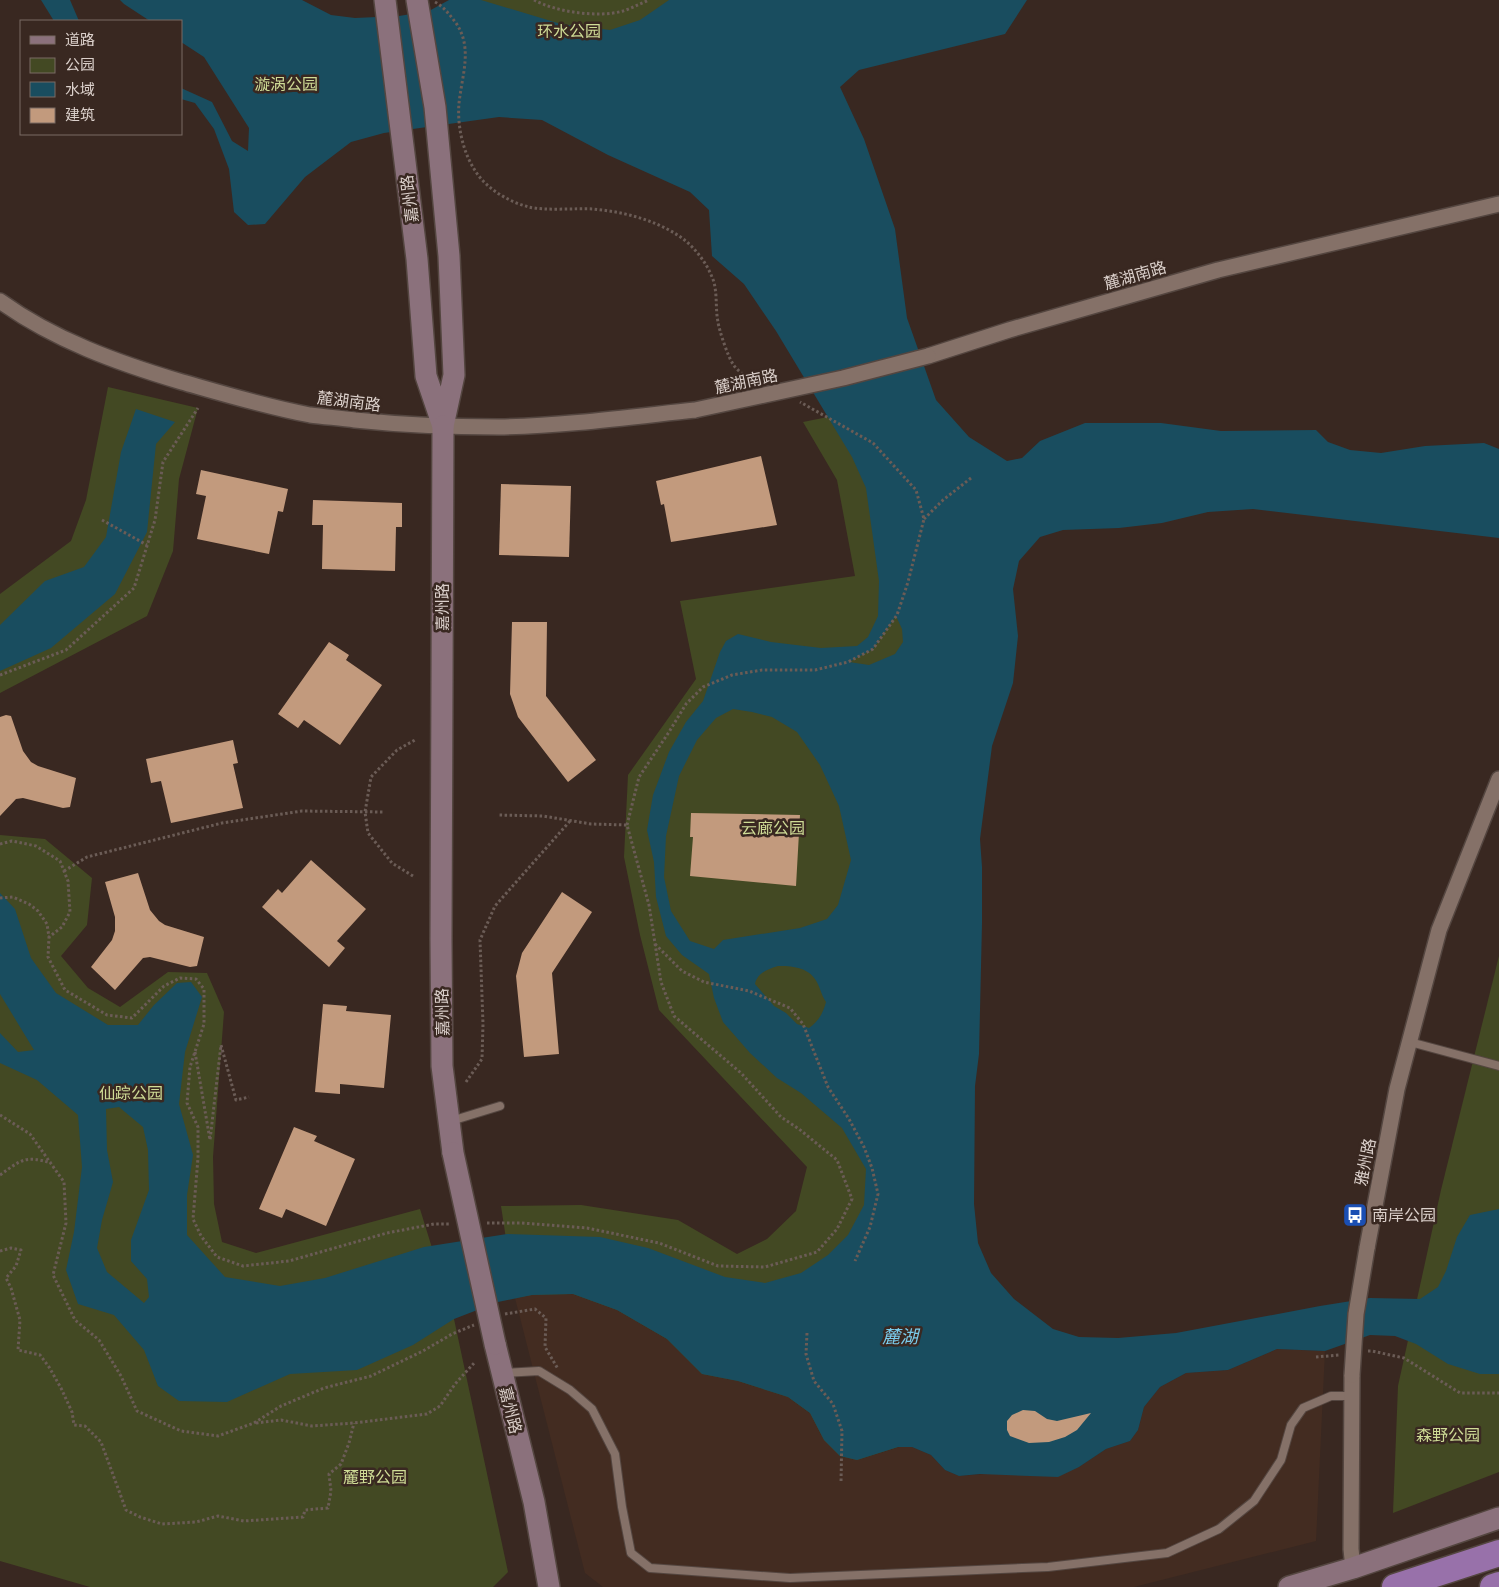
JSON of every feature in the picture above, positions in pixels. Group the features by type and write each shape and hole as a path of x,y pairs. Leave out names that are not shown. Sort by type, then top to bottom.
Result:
{"highway":[{"path":"1395,1587 1499,1553"},
{"path":"1493,1587 1499,1585"}],"street":[{"name":"嘉州路","path":"385,0 417,258 426,376 443,426"},
{"name":"嘉州路","path":"417,0 435,107 449,256 454,375 443,426 442,1066 453,1153 501,1373 534,1502 550,1587"},
{"name":"麓湖南路","path":"0,301 30,321 95,353 138,369 221,394 311,415 382,423 443,426 500,427 584,422 695,410 843,378 928,356 1009,330 1218,270 1499,204"},
{"name":"雅州路","path":"1353,1568 1351,1549 1352,1375 1356,1314 1367,1248 1397,1089 1439,930 1499,779"},
{"path":"1289,1587 1353,1568 1499,1518"}],"lane":[{"path":"1410,1042 1499,1066"},
{"path":"449,1121 500,1106"},
{"path":"501,1373 539,1371 570,1390 592,1409 615,1454 622,1507 631,1553 650,1568 790,1578 1048,1567 1168,1553 1219,1529 1254,1501 1281,1460 1290,1425 1303,1408 1331,1396 1352,1396"}],"path":[{"path":"432,0 452,17 462,31 466,45 466,58 459,105 460,133 476,172 490,188 508,199 530,207 594,210 644,218 682,239 701,257 713,278 718,323 733,365 756,385"},
{"path":"534,0 542,5 567,11 596,14 623,11 649,0"},
{"path":"627,825 639,777 686,704 703,687 732,675 762,670 815,670 848,662 872,649 897,615 908,582 924,519 916,490 873,443 800,402 791,399"},
{"path":"0,675 66,650 134,588 155,520 163,462 198,408"},
{"path":"924,519 943,500 971,478"},
{"path":"102,520 148,545"},
{"path":"413,876 392,863 368,834 365,812 370,777 397,750 415,740"},
{"path":"64,871 87,857 222,823 302,811 383,812"},
{"path":"466,1082 482,1058 483,1024 480,940 495,906 570,820"},
{"path":"0,844 12,841 36,846 60,861 68,881 70,912 62,927 49,937 47,924 38,911 29,904 13,897 0,898"},
{"path":"655,944 682,970 704,982 749,992 790,1008 803,1024 828,1087 849,1119 864,1147 872,1168 878,1194 870,1227 855,1261"},
{"path":"195,1051 210,1140 221,1045 236,1100 249,1097"},
{"path":"0,1115 30,1134 64,1182 66,1223 53,1275 75,1320 99,1340 121,1376 137,1411 181,1431 218,1436 254,1423 281,1406 324,1388 371,1376 475,1324"},
{"path":"0,1175 18,1162 34,1158 51,1163"},
{"path":"0,1251 11,1248 21,1250 16,1266 6,1278 11,1288 20,1320 18,1350 40,1356 49,1367 72,1412 74,1425 85,1426 101,1442 126,1510 140,1517 162,1524 196,1522 218,1516 244,1521 303,1517 305,1510 328,1508 332,1491 329,1474 341,1464 354,1423"},
{"path":"498,1315 535,1308 546,1318 545,1347 570,1390"},
{"path":"807,1334 806,1354 814,1381 833,1404 842,1431 841,1482"},
{"path":"1363,1352 1372,1351 1404,1358 1460,1392 1499,1393"},
{"path":"1316,1357 1344,1354"},
{"path":"254,1423 281,1420 312,1426 427,1414 440,1406 455,1384 475,1362"}],"shaded area":[{"path":"573,1294 617,1310 667,1339 702,1374 738,1381 788,1397 810,1413 824,1440 857,1460 899,1447 912,1447 931,1455 945,1470 959,1476 1079,1467 1106,1449 1130,1441 1138,1430 1144,1407 1160,1387 1186,1373 1228,1370 1277,1349 1325,1351 1316,1541 1134,1587 603,1587 585,1573 515,1298 531,1295"}],"green space":[{"name":"环水公园","path":"449,0 754,0 747,4 481,56"},
{"path":"108,387 198,408 179,479 173,551 147,616 0,693 0,594 71,541 86,500"},
{"name":"云廊公园","path":"902,402 912,1447 898,1447 857,1460 840,1456 824,1440 810,1413 788,1397 738,1381 702,1374 667,1339 617,1310 573,1294 532,1295 515,1298 501,1206 581,1205 678,1220 737,1254 767,1239 796,1211 807,1167 659,1010 640,935 624,857 628,775 696,679 680,601 855,576 837,480 803,422"},
{"path":"0,835 45,839 92,878 87,925 61,956 88,988 120,1007 168,972 207,973 224,1012 213,1157 214,1204 222,1242 256,1253 420,1209 454,1319 508,1572 493,1587 90,1587 0,1561"},
{"name":"森野公园","path":"1499,956 1499,1472 1393,1513 1398,1386 1441,1190"}],"water":[{"path":"41,0 70,0 79,20 53,20"},
{"name":"麓湖","path":"120,0 302,0 331,15 355,18 399,16 429,11 449,0 481,0 561,24 610,30 640,20 669,0 1027,0 1005,34 859,70 840,87 864,139 895,229 907,318 936,400 969,437 1007,461 1022,458 1040,441 1085,423 1161,423 1221,431 1316,430 1328,442 1350,450 1381,453 1425,446 1484,443 1499,449 1499,538 1253,509 1208,512 1162,523 1119,528 1063,530 1040,537 1019,561 1013,589 1018,636 1013,683 992,746 980,839 982,923 979,1054 975,1086 974,1204 978,1243 991,1273 1014,1299 1053,1329 1079,1337 1118,1338 1176,1333 1370,1298 1420,1299 1438,1287 1446,1271 1457,1237 1470,1215 1499,1209 1499,1374 1480,1374 1448,1364 1416,1344 1395,1336 1370,1335 1325,1351 1277,1349 1228,1370 1186,1373 1160,1387 1144,1407 1138,1430 1130,1441 1106,1449 1079,1467 1058,1477 980,1474 959,1476 945,1470 931,1455 912,1447 898,1447 857,1460 840,1456 824,1440 810,1413 788,1397 738,1381 702,1374 667,1339 617,1310 573,1294 532,1295 498,1302 454,1319 413,1345 357,1370 290,1374 227,1402 179,1401 158,1386 144,1350 114,1315 78,1304 66,1270 74,1232 82,1167 78,1115 37,1080 0,1063 0,1033 18,1052 34,1050 0,994 0,893 15,909 31,958 56,993 108,1025 138,1025 154,1005 177,983 191,982 202,997 185,1052 179,1104 193,1155 187,1195 187,1235 225,1277 280,1286 325,1278 424,1247 507,1234 600,1237 648,1248 725,1277 765,1283 801,1273 828,1255 848,1235 864,1205 866,1169 842,1128 801,1093 777,1078 750,1053 723,1022 714,998 709,974 682,955 666,936 656,897 654,862 647,830 653,795 669,752 686,722 703,701 720,652 726,641 738,634 771,642 821,648 857,646 868,637 878,616 879,581 866,488 852,457 776,331 744,284 712,256 709,210 690,192 608,155 542,120 499,117 384,133 351,142 305,177 265,224 248,225 234,212 229,169 214,129 195,103 182,99 182,88 212,102 232,141 248,151 249,128 204,57 182,43 182,20 148,20","holes":["896,616 902,629 903,642 895,654 869,665 849,662 873,649","733,709 772,717 797,732 820,765 839,806 851,860 838,905 827,919 800,928 723,940 714,949 690,941 671,911 664,877 666,836 679,776 697,740 716,718","778,966 788,966 808,972 817,982 826,1002 820,1016 809,1028 797,1024 786,1013 774,1006 755,984 761,974","119,1107 143,1127 148,1150 149,1190 131,1240 131,1261 147,1279 149,1297 144,1303 107,1272 97,1248 102,1220 113,1182 107,1150 106,1109"]},
{"path":"136,409 175,422 156,444 147,532 115,594 51,648 0,671 0,625 45,581 84,567 106,537 121,452"}],"building":[{"path":"761,456 777,525 671,542 664,504 661,505 656,481"},
{"path":"201,470 288,489 283,512 278,511 269,554 197,539 206,496 196,494"},
{"path":"501,484 571,486 569,557 499,555"},
{"path":"313,500 402,503 402,527 396,527 395,571 322,569 323,525 312,525"},
{"path":"512,622 547,622 546,696 596,760 568,782 518,717 510,694"},
{"path":"329,642 349,655 346,660 382,685 340,745 304,720 298,728 278,714"},
{"path":"11,716 23,751 31,762 76,778 70,807 63,808 23,798 16,799 0,816 0,717"},
{"path":"233,740 238,763 233,764 243,808 171,823 161,781 151,783 146,759"},
{"path":"691,813 800,815 796,886 690,876 693,837 690,837"},
{"path":"311,860 366,909 337,941 345,948 329,967 262,907 278,889 282,893"},
{"path":"138,873 150,910 159,921 165,925 204,937 197,966 190,967 150,957 143,958 115,990 91,967 112,940 115,931 115,917 105,882"},
{"path":"562,892 592,912 552,973 559,1054 524,1057 516,976 522,953"},
{"path":"323,1004 347,1006 346,1011 391,1015 384,1088 340,1084 340,1094 315,1092"},
{"path":"294,1127 317,1136 314,1141 355,1159 326,1226 286,1209 282,1218 259,1209"},
{"path":"1023,1410 1035,1411 1047,1419 1057,1421 1091,1413 1077,1430 1065,1437 1049,1442 1029,1443 1010,1436 1007,1430 1007,1421 1012,1415"}],"place":[{"name":"南岸公园","path":"1355,1215"}],"park label":[{"name":"漩涡公园","path":"286,84"},
{"name":"仙踪公园","path":"131,1093"},
{"name":"麓野公园","path":"375,1477"}]}
